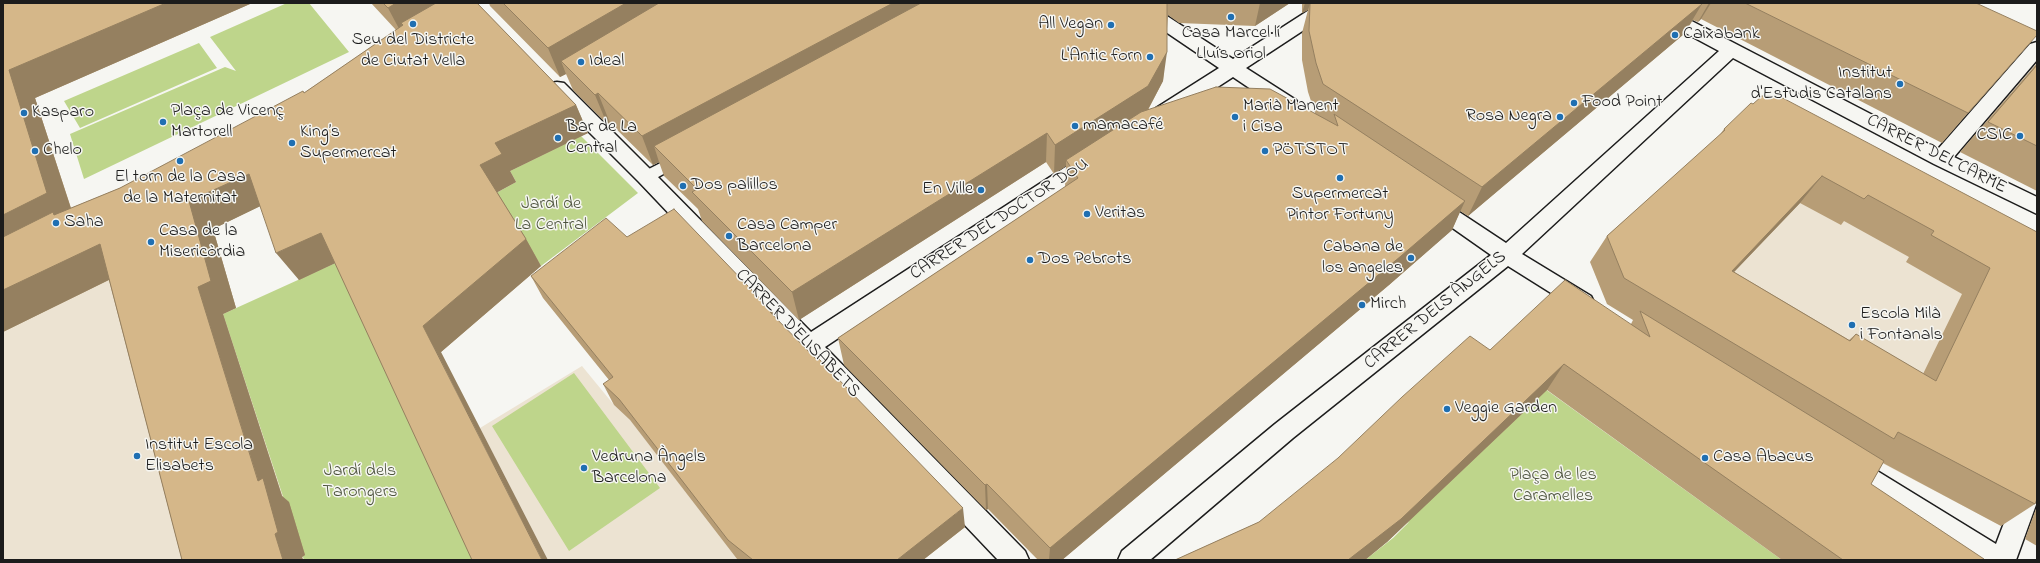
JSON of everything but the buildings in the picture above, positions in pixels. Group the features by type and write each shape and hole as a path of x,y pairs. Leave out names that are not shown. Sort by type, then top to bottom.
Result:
{"street":[{"path":"1135,3 1302,115"},
{"path":"1149,122 1333,3"},
{"name":"CARRER DEL CARME","path":"1643,3 1941,159 2037,206"},
{"path":"1941,159 2037,48"},
{"name":"CARRER DELS ÀNGELS","path":"1131,560 1284,431 1507,255 1731,50"},
{"name":"CARRER D'ELISABETS","path":"542,73 565,85 646,177 1016,560"},
{"name":"CARRER DEL DOCTOR DOU","path":"808,346 1109,148"},
{"path":"1414,191 1507,255 1604,315"},
{"path":"1827,453 1999,560"},
{"path":"2003,560 2037,468"}],"lane":[{"path":"646,177 694,151"}],"shaded area":[{"name":"Escola Milà i Fontanals","path":"1707,157 1985,245 2037,426 2003,527 1880,462 1597,279 1592,265"},
{"name":"Institut Escola Elisabets","path":"127,271 147,348 226,314 304,560 3,560 3,332"},
{"name":"Vedruna Àngels Barcelona","path":"582,366 614,405 632,422 737,559 745,554 957,518 965,527 923,560 548,560 480,428"}],"green space":[{"path":"287,3 309,3 349,52 84,179 70,134 225,67 236,71 210,37"},
{"path":"199,43 217,68 80,128 64,101"},
{"name":"Jardí de La Central","path":"581,136 638,193 541,266 496,193 516,182 510,171"},
{"name":"Jardí dels Tarongers","path":"342,260 482,560 304,560 223,314"},
{"name":"Plaça de les Caramelles","path":"1498,355 1782,560 1365,560 1393,538 1408,523"},
{"path":"574,373 660,488 569,551 492,426"}],"place":[{"name":"Casa Marcel·lí Lluís Oriol","path":"1231,17"},
{"name":"Seu del Districte de Ciutat Vella","path":"413,24"},
{"name":"All Vegan","path":"1111,25"},
{"name":"Caixabank","path":"1675,35"},
{"name":"L'Antic forn","path":"1150,57"},
{"name":"Ideal","path":"581,62"},
{"name":"Institut d'Estudis Catalans","path":"1900,84"},
{"name":"Food Point","path":"1574,103"},
{"name":"Kasparo","path":"24,113"},
{"name":"Marià Manent i Cisa","path":"1235,117"},
{"name":"Rosa Negra","path":"1560,117"},
{"name":"Plaça de Vicenç Martorell","path":"163,122"},
{"name":"mamacafé","path":"1075,126"},
{"name":"CSIC","path":"2020,136"},
{"name":"Bar de La Central","path":"558,138"},
{"name":"King’s Supermercat","path":"292,143"},
{"name":"Chelo","path":"35,151"},
{"name":"PÖTSTOT","path":"1265,151"},
{"name":"El torn de la Casa de la Maternitat","path":"180,161"},
{"name":"Supermercat Pintor Fortuny","path":"1340,178"},
{"name":"Dos palillos","path":"683,186"},
{"name":"En Ville","path":"981,190"},
{"name":"Veritas","path":"1087,214"},
{"name":"Saha","path":"56,223"},
{"name":"Casa Camper Barcelona","path":"729,236"},
{"name":"Casa de la Misericòrdia","path":"151,242"},
{"name":"Cabana de los angeles","path":"1411,258"},
{"name":"Dos Pebrots","path":"1030,260"},
{"name":"Mirch","path":"1362,305"},
{"name":"Escola Milà i Fontanals","path":"1852,325"},
{"name":"Veggie Garden","path":"1447,409"},
{"name":"Institut Escola Elisabets","path":"137,456"},
{"name":"Casa Abacus","path":"1705,458"},
{"name":"Vedruna Àngels Barcelona","path":"584,468"}]}
